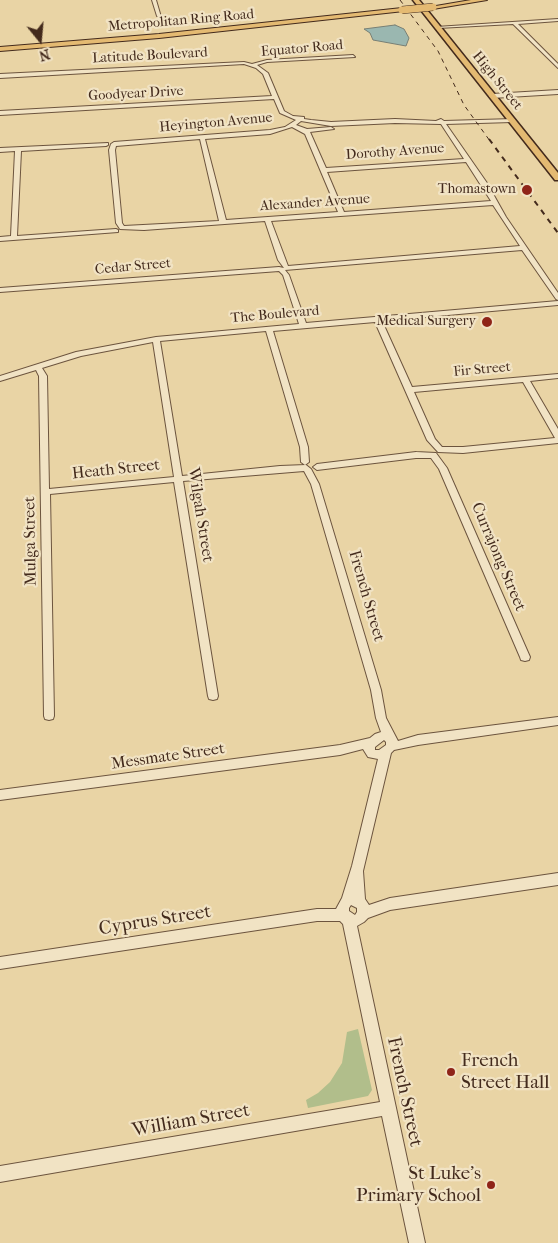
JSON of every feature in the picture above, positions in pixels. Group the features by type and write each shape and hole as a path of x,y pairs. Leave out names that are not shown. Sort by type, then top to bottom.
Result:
{"highway":[{"name":"Metropolitan Ring Road","path":"432,5 452,0"},
{"name":"Metropolitan Ring Road","path":"0,48 160,36 484,0"},
{"name":"Metropolitan Ring Road","path":"0,44 169,31 400,9"}],"main road":[{"name":"High Street","path":"416,0 558,178"}],"street":[{"path":"154,0 159,16"},
{"path":"438,27 558,20"},
{"path":"515,23 558,67"},
{"name":"Equator Road","path":"252,65 262,62 353,56"},
{"name":"Latitude Boulevard","path":"0,76 234,63 252,65"},
{"path":"252,65 265,73 277,105 282,112 322,124 395,119 469,123 512,120"},
{"path":"492,96 558,92"},
{"name":"Goodyear Drive","path":"0,113 274,97"},
{"path":"488,122 505,112"},
{"name":"Heyington Avenue","path":"0,150 270,132 291,125 301,118"},
{"path":"395,119 444,122 452,131 458,145"},
{"path":"291,125 307,131 411,125 427,122"},
{"path":"444,122 494,202 558,298"},
{"path":"452,131 469,123"},
{"path":"307,131 342,214"},
{"path":"202,137 223,222"},
{"path":"111,144 119,228"},
{"path":"14,238 18,149"},
{"name":"Dorothy Avenue","path":"324,170 468,160"},
{"name":"Alexander Avenue","path":"0,239 99,232 119,228 137,229 494,202"},
{"path":"267,219 303,325"},
{"name":"Cedar Street","path":"0,290 524,248"},
{"name":"The Boulevard","path":"0,378 95,350 156,338 558,303"},
{"path":"378,319 437,453"},
{"name":"French Street","path":"269,328 374,683 381,718 382,745 379,778 358,866 353,909 355,949 417,1243"},
{"name":"Wilgah Street","path":"156,338 180,479 213,696"},
{"name":"Mulga Street","path":"37,366 43,376 49,716"},
{"name":"Fir Street","path":"409,390 558,376"},
{"path":"525,379 558,436"},
{"name":"Heath Street","path":"45,492 558,440"},
{"name":"Currajong Street","path":"437,453 525,658"},
{"name":"Messmate Street","path":"0,796 558,721"},
{"name":"Cyprus Street","path":"0,963 558,879"},
{"name":"William Street","path":"0,1174 388,1108"}],"green space":[{"path":"358,1029 372,1090 368,1096 308,1108 306,1100 318,1093 330,1082 342,1063 347,1032"}],"water":[{"path":"395,25 404,29 409,38 406,46 373,40 370,33 364,29"}],"railway":[{"path":"400,0 438,51 464,105 490,141"},
{"path":"489,139 558,233"}],"place":[{"name":"Thomastown","path":"527,190"},
{"name":"Medical Surgery","path":"487,322"},
{"name":"French Street Hall","path":"451,1072"},
{"name":"St Luke's Primary School","path":"491,1185"}]}
